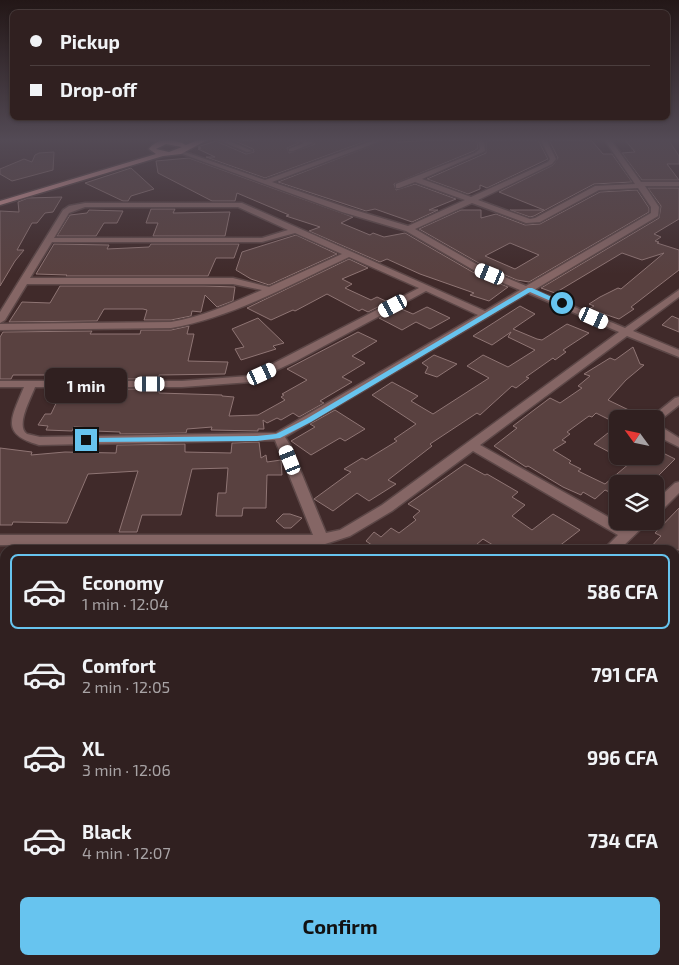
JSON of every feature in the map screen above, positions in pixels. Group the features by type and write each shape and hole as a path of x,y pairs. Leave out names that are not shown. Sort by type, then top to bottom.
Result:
{"main road":[{"path":"0,197 41,184"},
{"path":"0,203 63,184"}],"street":[{"path":"271,184 345,210 409,229 470,265 679,354"},
{"path":"399,186 403,184"},
{"path":"427,184 516,218 534,221 598,188 678,184"},
{"path":"409,229 505,184"},
{"path":"30,385 16,421 17,430 23,436 39,441 257,438 278,436 317,415 655,214 655,206 640,185"},
{"path":"0,320 68,209 85,205 239,205 486,314"},
{"path":"49,240 256,240 272,238 296,230"},
{"path":"0,327 171,325 196,321 349,254"},
{"path":"23,281 233,281 252,284 270,290"},
{"path":"0,384 182,384 250,379 292,360 426,288"},
{"path":"0,540 322,540 345,533 387,508 679,293"},
{"path":"664,412 679,400"},
{"path":"664,435 679,443"},
{"path":"278,436 284,445 322,540"},
{"path":"471,445 627,534"},
{"path":"664,500 679,486"},
{"path":"615,545 631,530"}],"building":[{"path":"87,184 149,184 154,189 131,196 128,201 123,201"},
{"path":"179,184 261,184 353,217 341,223 370,235 373,233 384,237 405,233 476,274 508,287 489,301 470,295 474,293 420,274 387,259 380,262 309,231 320,227 286,216 289,215 237,193 235,201 212,201"},
{"path":"284,184 394,184 396,190 415,184 456,199 429,210 438,210 412,222 375,209 366,211"},
{"path":"441,184 495,184 487,188 480,185 480,189 468,194"},
{"path":"515,184 594,184 534,216 530,217 510,210 544,210 499,192"},
{"path":"648,188 679,188 679,219 654,234 661,237 655,241 659,242 657,243 679,250 679,270 631,307 634,309 619,319 589,309 594,306 589,304 618,288 621,289 664,253 642,260 622,253 555,293 541,288 659,218 661,206"},
{"path":"637,190 649,208 649,212 529,282 517,280 484,266 419,229 461,210 481,210 481,218 496,214 525,225 540,224 600,192","holes":["510,243 539,255 515,269 485,256"]},
{"path":"62,197 53,212 45,213 37,223 32,223 17,250 24,250 0,286 0,211 19,212 18,202 28,198"},
{"path":"151,209 175,209 173,213 230,212 225,236 153,236 158,223 146,223"},
{"path":"89,210 123,211 117,223 104,223 96,236 57,236 70,215 87,213"},
{"path":"296,235 337,254 269,285 251,279 236,270 242,252"},
{"path":"54,244 109,245 107,249 149,247 151,244 239,244 234,258 216,258 208,276 66,276 36,274"},
{"path":"349,259 368,268 342,279 352,284 345,288 371,300 377,297 388,302 368,312 362,309 359,311 327,294 295,311 293,310 271,320 247,308"},
{"path":"60,286 235,287 233,301 217,307 205,295 201,312 192,311 191,316 171,320 144,320 147,310 143,309 104,309 97,321 9,322 22,302 50,303"},
{"path":"520,306 535,314 513,329 537,339 542,340 567,324 589,333 563,350 566,352 555,360 553,358 526,377 529,378 516,388 512,386 480,415 477,413 430,444 432,446 388,480 396,484 369,501 357,493 333,511 314,499 351,472 344,469 362,458 366,460 397,441 394,439 416,424 372,395 392,382 418,396 411,401 433,414 489,378 467,366 483,355 508,367 535,350 508,337 511,332 492,345 473,336"},
{"path":"427,307 450,318 430,329 416,322 402,330 379,318 399,308 413,314"},
{"path":"672,316 679,319 679,332 662,325"},
{"path":"258,318 284,343 273,346 276,349 241,360 235,349 244,347 232,329"},
{"path":"189,326 187,334 194,334 188,361 228,362 225,374 159,375 159,379 94,379 69,377 70,375 13,375 11,379 0,379 0,337 3,332 92,331 90,334 140,334 141,330 171,330"},
{"path":"358,332 377,341 352,356 365,363 342,377 352,382 320,401 324,403 299,417 293,413 281,420 277,418 267,423 263,420 264,429 258,429 258,431 211,430 212,427 187,429 186,433 120,434 120,432 94,431 95,428 74,427 72,431 46,430 48,426 38,425 45,414 51,414 60,395 94,394 94,389 159,389 159,393 222,395 234,397 229,416 258,415 285,400 281,397 284,395 282,394 307,380 287,369"},
{"path":"633,347 640,364 644,365 626,380 608,400 629,410 609,410 609,420 596,413 592,417 589,416 567,432 570,434 562,440 566,442 553,450 571,461 569,463 581,469 578,471 605,484 609,481 609,492 605,490 595,499 583,492 581,495 563,487 528,466 526,467 494,446 517,428 513,426 550,398 560,403 582,388 578,386 590,376 584,374 610,358 615,360"},
{"path":"434,355 457,364 437,377 425,373 428,367 422,363"},
{"path":"335,410 365,429 345,441 340,438 311,455 291,441 315,427 310,424"},
{"path":"609,432 609,452 594,444"},
{"path":"259,442 261,458 266,455 267,462 281,460 282,475 267,475 266,508 243,508 242,516 216,516 218,493 226,493 228,468 192,469 181,515 142,515 137,532 119,532 138,471 88,474 67,523 13,522 12,525 0,525 0,448 32,452 31,455 65,452 116,453 117,445 185,444 185,452 231,453 232,443"},
{"path":"664,454 675,459 659,475 616,475 628,465 664,465"},
{"path":"465,464 518,492 512,497 525,505 512,516 532,530 553,514 580,530 560,545 493,545 483,539 476,545 372,545 366,541 374,532 381,537 391,528 399,533 416,520 413,517 420,511 408,504"},
{"path":"679,508 679,545 653,545 661,536 655,533 658,530 664,530 664,524"},
{"path":"283,514 302,518 291,528 284,528 276,521"}],"route":[{"path":"86,440 257,438 278,436 290,431 530,289 562,303"}]}
